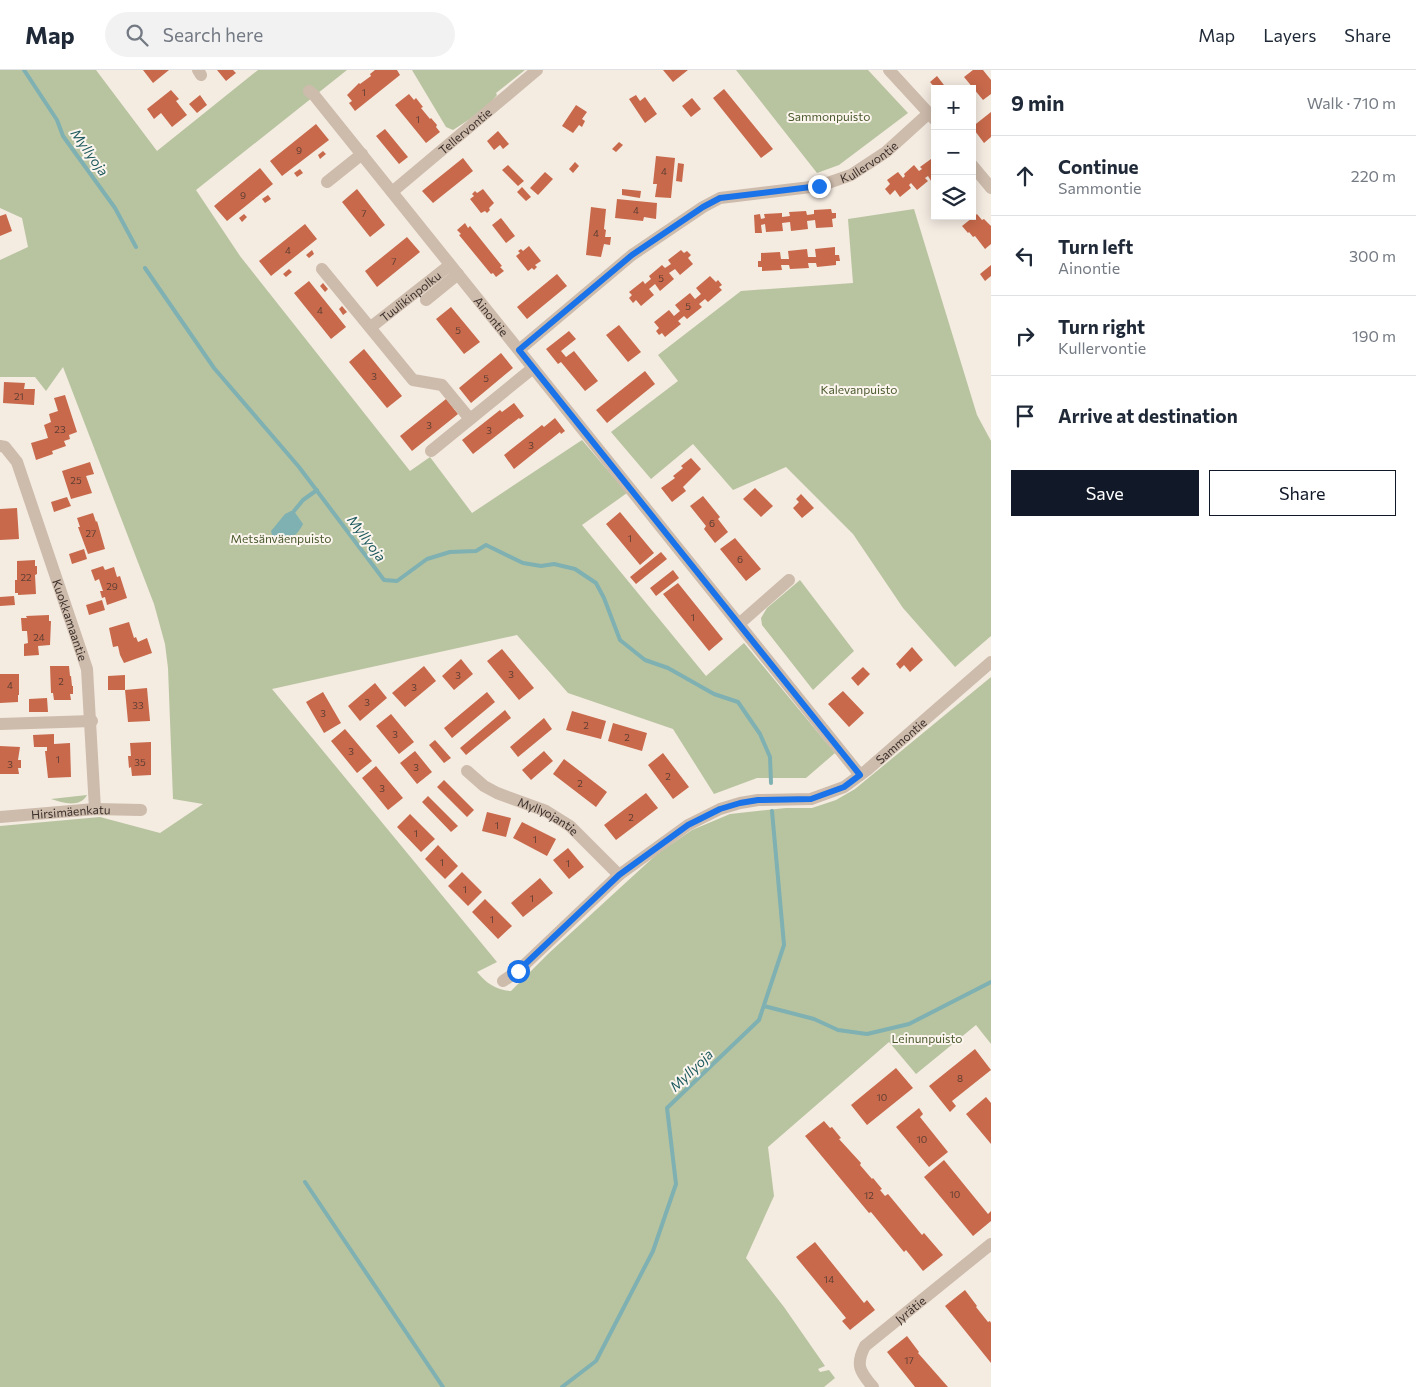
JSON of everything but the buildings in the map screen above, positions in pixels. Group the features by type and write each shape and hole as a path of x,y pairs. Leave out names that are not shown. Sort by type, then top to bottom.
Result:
{"street":[{"name":"Tellervontie","path":"392,192 537,70"},
{"path":"889,70 931,115"},
{"name":"Ainontie","path":"309,91 362,154 860,775"},
{"name":"Kullervontie","path":"519,350 632,255 703,207 720,198 819,186 851,175 886,152 931,117"},
{"path":"327,182 362,154"},
{"path":"976,170 991,188"},
{"path":"322,269 413,380 442,385 470,419"},
{"path":"426,300 454,269"},
{"name":"Tuulikinpolku","path":"371,327 454,269"},
{"path":"431,451 533,368"},
{"name":"Kuokkamaantie","path":"0,446 5,447 17,462 88,669 96,809"},
{"path":"739,624 789,580"},
{"name":"Sammontie","path":"503,981 518,971 619,875 688,825 720,809 758,800 811,799 844,787 991,662"},
{"path":"0,724 92,721"},
{"name":"Myllyojantie","path":"467,771 484,786 497,793 546,811 570,826 619,875"},
{"name":"Hirsimäenkatu","path":"0,817 96,809 141,810"},
{"name":"Jyrätie","path":"873,1387 862,1374 859,1365 860,1356 865,1346 991,1244"}],"green space":[{"path":"0,70 96,70 157,151 258,70 347,70 196,190 240,256 410,471 430,457 472,513 582,440 627,493 582,525 706,676 744,643 835,753 806,778 757,778 714,794 673,729 568,693 517,635 272,689 497,962 477,972 492,985 511,991 549,953 657,854 692,830 730,814 786,808 812,808 836,800 855,789 991,677 991,1044 976,1025 916,1074 889,1042 768,1147 774,1196 746,1258 784,1307 825,1366 818,1369 820,1372 829,1370 835,1378 824,1387 0,1387 0,826 100,817 160,833 203,804 173,799 168,668 165,644 154,604 63,367 46,391 35,377 0,377 0,260 28,247 22,218 0,208"},
{"path":"412,70 525,70 496,93 497,95 491,102 453,130 446,127"},
{"name":"Sammonpuisto","path":"736,70 868,70 908,113 839,165 817,173"},
{"name":"Kalevanpuisto","path":"914,209 977,415 991,441 991,636 955,667 903,608 853,534 786,467 733,490 693,444 651,479 611,432 678,381 658,355 741,291 853,283 848,219"},
{"path":"800,580 854,651 813,690 762,625 761,618 767,608"},
{"path":"87,795 80,802 76,803 66,803 51,799"}],"water":[{"path":"294,511 303,524 292,538 282,542 277,541 271,531 285,514"}],"waterway":[{"name":"Myllyoja","path":"24,70 57,120 63,136 115,208 136,247"},
{"name":"Myllyoja","path":"145,268 214,368 299,467 384,580 397,581 427,559 450,552 476,551 486,545 523,563 541,566 554,564 575,569 596,583 604,598 620,640 645,660 668,668 714,694 738,702 760,734 770,757 771,783"},
{"path":"294,511 303,500 317,490"},
{"name":"Myllyoja","path":"562,1387 596,1361 653,1251 676,1184 667,1108 759,1020 784,945 772,811"},
{"path":"764,1006 814,1019 838,1030 867,1034 909,1024 991,982"},
{"path":"305,1182 443,1387"}],"route":[{"path":"518,971 619,875 688,825 720,809 740,803 758,800 811,799 844,787 860,775 519,350 632,255 703,207 720,198 819,186"}],"park label":[{"name":"Metsänväenpuisto","path":"281,538"},
{"name":"Leinunpuisto","path":"927,1038"}]}
